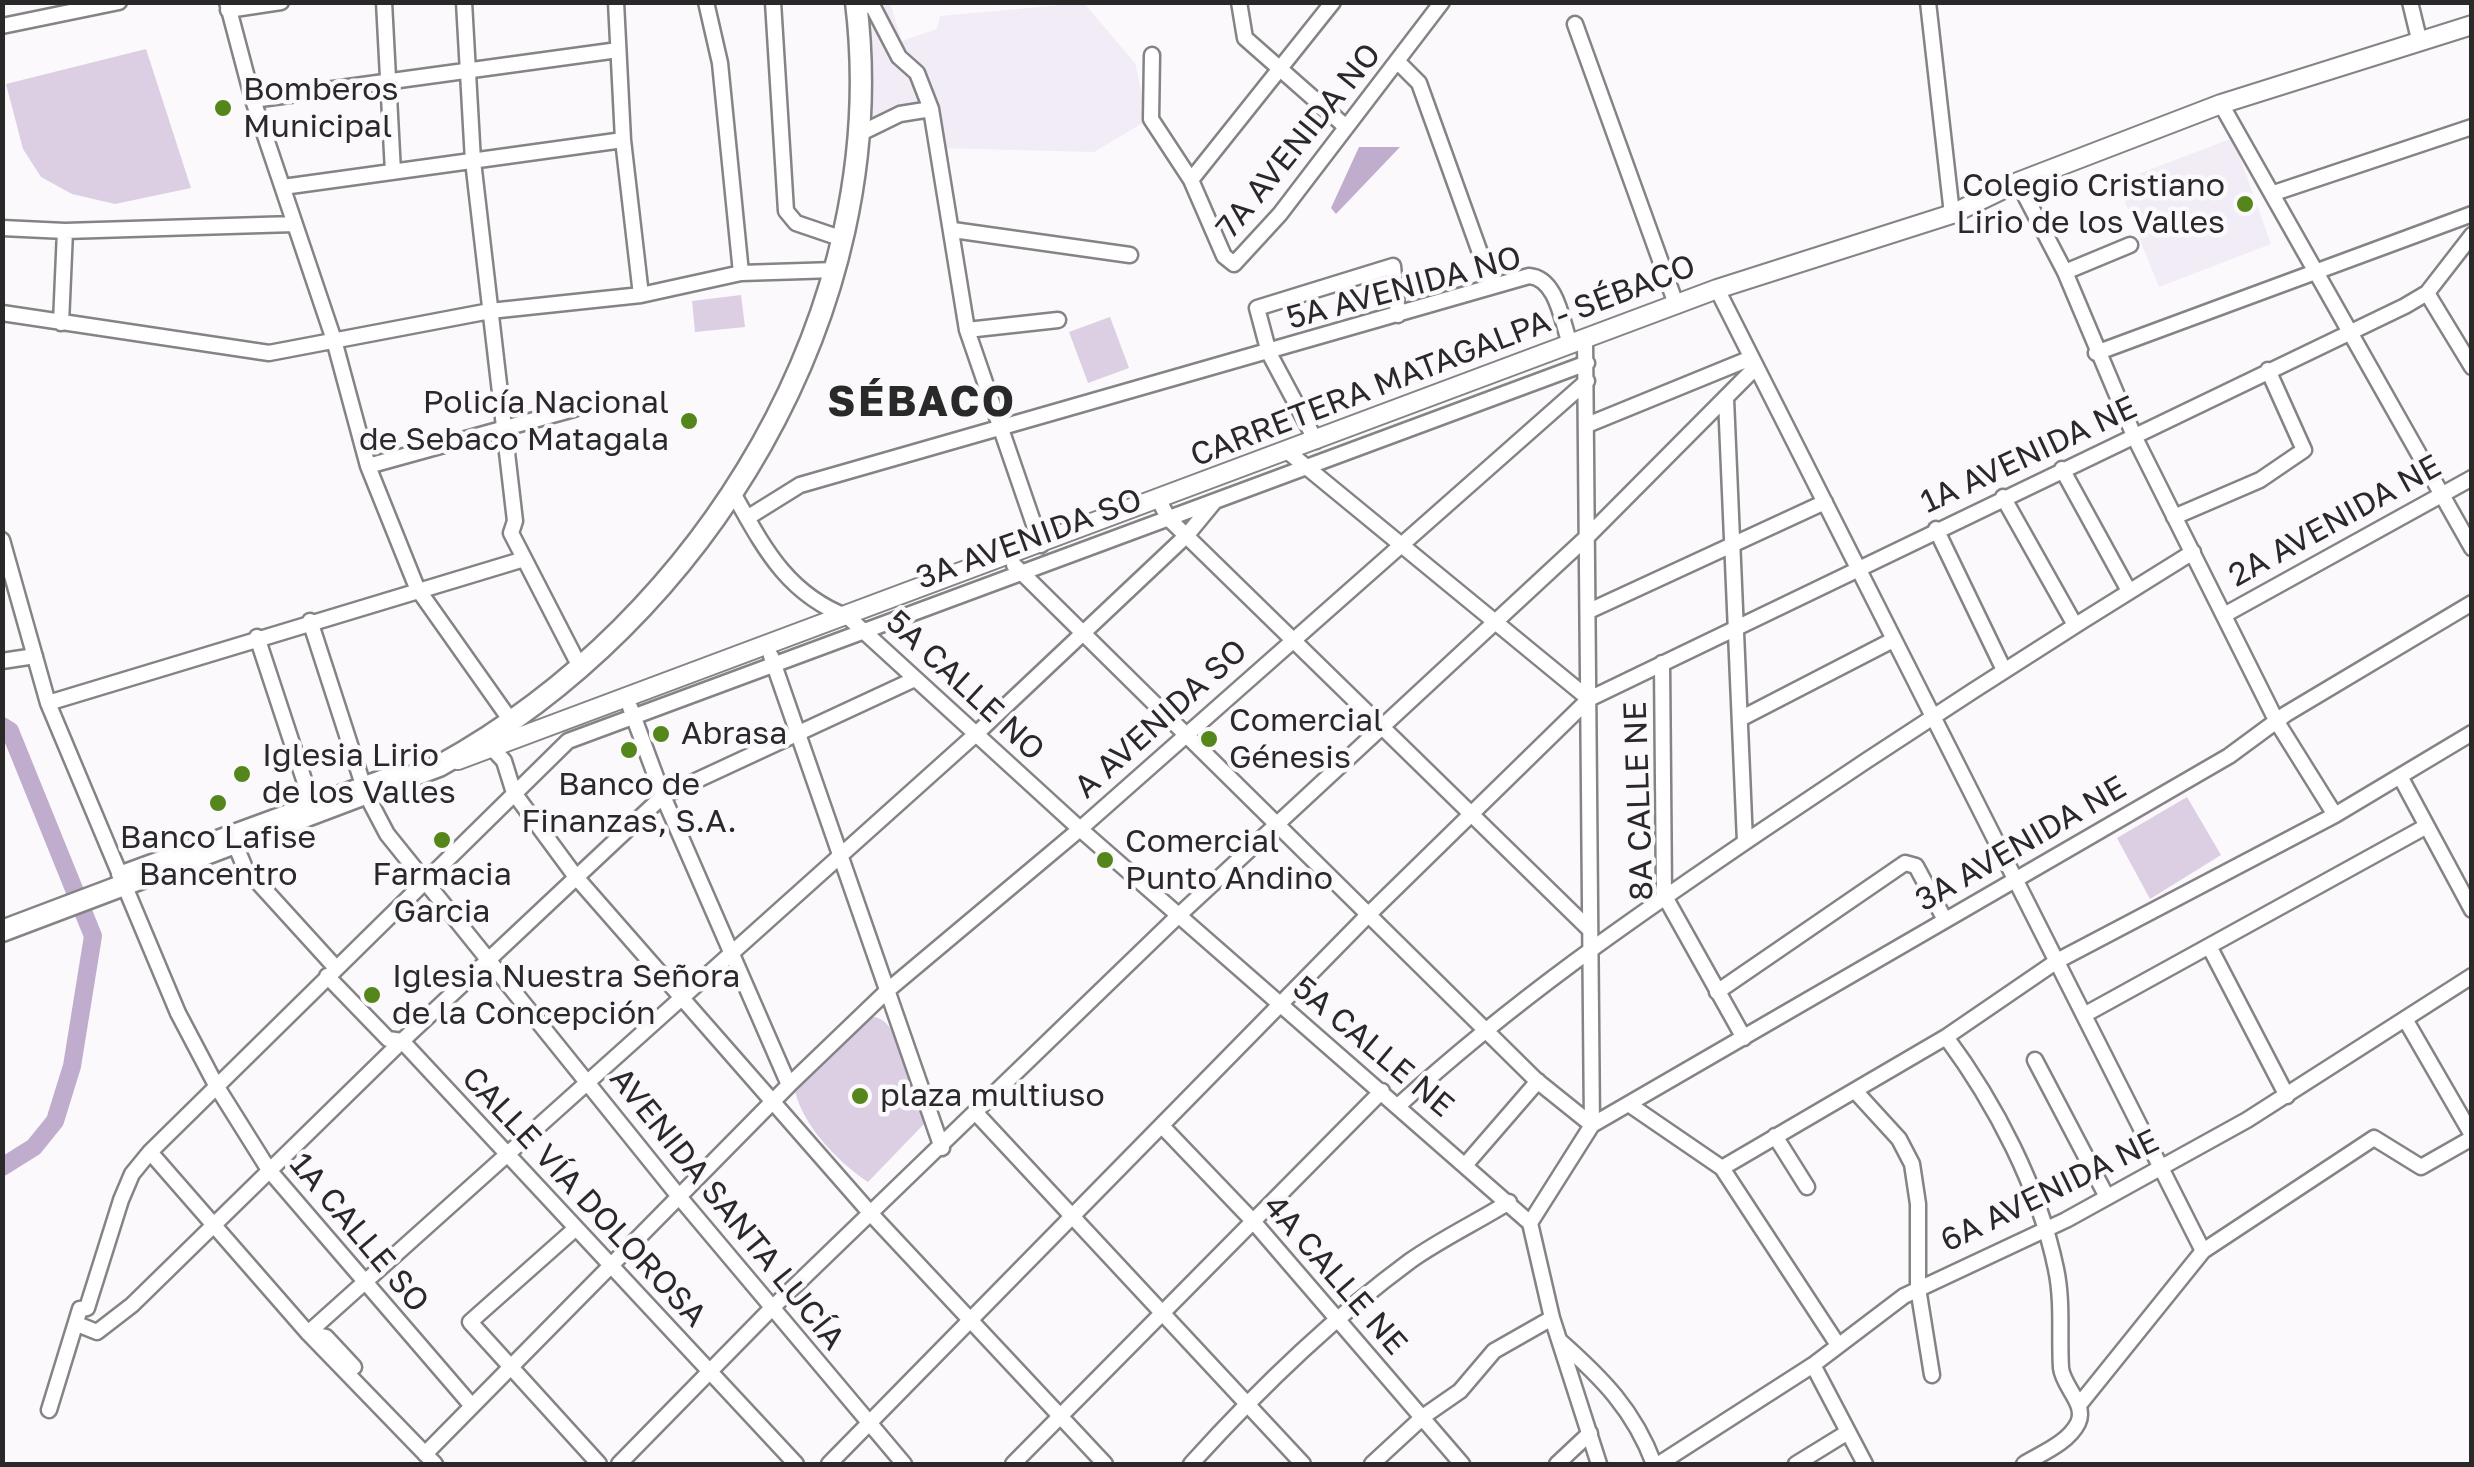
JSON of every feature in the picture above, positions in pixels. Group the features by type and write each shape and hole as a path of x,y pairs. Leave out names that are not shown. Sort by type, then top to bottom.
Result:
{"highway":[{"path":"2,931 118,884 235,844 365,788 440,766 511,721 632,620 697,549 733,494 787,393 835,270 856,135 862,47 857,2"}],"main road":[{"name":"CARRETERA MATAGALPA - SÉBACO","path":"440,766 630,705 1014,564 1040,545 1676,304 1952,214 2018,182 2221,104 2472,24"}],"street":[{"path":"2,26 119,2"},
{"path":"281,2 228,6 254,100 334,340 368,466 417,588 511,721"},
{"path":"384,2 393,172"},
{"path":"464,2 473,161 516,520 511,533 521,560 580,667"},
{"path":"616,2 623,140 641,294"},
{"path":"706,2 720,63 741,273"},
{"path":"773,2 786,211 796,223 843,238"},
{"path":"857,2 873,7 898,57 917,74 931,109 967,330 1040,545"},
{"path":"1240,2 1246,38 1346,127"},
{"path":"1152,55 1151,120 1191,180 1333,2"},
{"name":"7A AVENIDA NO","path":"1191,180 1224,256 1234,264 1280,214 1442,2"},
{"path":"1928,2 1952,214"},
{"path":"2410,2 2418,39"},
{"path":"1575,24 1676,304"},
{"path":"254,100 618,50"},
{"path":"1398,62 1420,84 1492,286"},
{"path":"2221,104 2472,548"},
{"path":"856,135 900,114 931,109"},
{"path":"2274,194 2472,128"},
{"path":"283,188 623,140"},
{"path":"2018,182 2064,272 2096,353 2174,518 2226,614 2277,722 2335,815"},
{"path":"2096,353 2472,214"},
{"path":"2,228 294,224"},
{"path":"61,323 65,230"},
{"path":"953,230 1130,255"},
{"name":"1A AVENIDA NE","path":"869,1424 1370,914 1589,699 2003,496 2135,438 2427,292 2472,236"},
{"path":"2064,272 2130,245"},
{"path":"1316,440 1268,353 1257,308 1393,266 1398,316"},
{"path":"2,313 269,353 490,311 641,294 741,273 835,270"},
{"name":"5A AVENIDA NO","path":"747,518 800,485 1492,286 1540,277 1549,284 1578,342"},
{"path":"1717,290 2204,1251"},
{"path":"2427,292 2472,367"},
{"path":"967,330 1058,320"},
{"path":"1578,342 1587,363 1592,1125 1530,1223 1558,1340 1599,1464"},
{"path":"619,1464 772,1309 1180,915 1589,535 1726,400 1754,362"},
{"path":"1588,425 1754,362"},
{"name":"3A AVENIDA SO","path":"1014,564 1168,518 1587,363"},
{"path":"2174,518 2260,480 2304,450 2268,370"},
{"name":"A AVENIDA SO","path":"430,1456 508,1366 888,990 1080,829 1587,381"},
{"path":"1726,400 1745,842"},
{"path":"368,466 574,409"},
{"path":"1288,452 1496,618 1589,699"},
{"path":"2062,469 2130,592"},
{"name":"2A AVENIDA NE","path":"2226,614 2438,492 2472,478"},
{"name":"5A CALLE NO","path":"733,494 808,600 855,623 1180,915"},
{"path":"2003,496 2075,625"},
{"path":"1159,500 1168,518 1590,930"},
{"path":"308,1332 976,734 1187,535 1216,500"},
{"path":"1589,611 1824,502"},
{"path":"1936,529 2004,670"},
{"path":"2,540 48,703 118,884 313,808 257,637"},
{"path":"1398,1106 1485,1027 1664,895 1932,716 2193,552"},
{"path":"48,703 310,620 521,560"},
{"path":"1014,564 1080,634 1538,1081 1592,1125"},
{"name":"3A AVENIDA NE","path":"1592,1125 2229,756 2277,722 2472,603"},
{"name":"AVENIDA SANTA LUCÍA","path":"310,620 365,788 387,834 681,1199 904,1464"},
{"path":"1740,719 1893,640"},
{"path":"770,654 942,1148"},
{"path":"2,661 36,656"},
{"name":"8A CALLE NE","path":"1662,662 1664,895 1744,1038"},
{"path":"77,1324 98,1332 132,1305 402,1042 663,796 915,679"},
{"path":"49,1410 80,1309 87,1308 121,1200 132,1174 150,1152 568,741 630,705 663,796 789,1085"},
{"path":"1722,1168 1856,1092 2056,961 2335,815 2472,733"},
{"path":"492,748 504,761 514,792 576,877 872,1215 1105,1464"},
{"path":"2400,778 2472,910"},
{"path":"2084,1015 2425,828"},
{"name":"CALLE VÍA DOLOROSA","path":"235,844 245,868 388,1039 402,1042 796,1464"},
{"path":"1717,992 1912,862 1946,920"},
{"name":"1A CALLE SO","path":"118,884 178,1013 269,1170 362,1283 472,1406"},
{"name":"5A CALLE NE","path":"1180,915 1530,1223"},
{"path":"2210,948 2287,1096"},
{"name":"6A AVENIDA NE","path":"1656,1464 1812,1365 1918,1288 2161,1168 2287,1096 2472,976"},
{"path":"2079,1405 2204,1251 2374,1138 2421,1167 2472,1136 2406,1019"},
{"path":"1946,1036 1996,1119 2045,1228 2057,1272 2061,1370 2079,1405 2080,1421 2065,1440 2029,1463"},
{"path":"2035,1060 2108,1197"},
{"path":"1467,1164 1538,1081"},
{"path":"1012,1464 1382,1091"},
{"path":"1856,1092 1899,1139 1912,1164 1918,1204 1918,1288 1932,1375"},
{"path":"1630,1105 1722,1168 1838,1345"},
{"path":"976,1113 1304,1464"},
{"name":"4A CALLE NE","path":"1162,1126 1252,1220 1462,1464"},
{"path":"1775,1136 1807,1187"},
{"path":"150,1152 308,1332 430,1456 447,1464"},
{"path":"1191,1464 1246,1403 1414,1258 1509,1202"},
{"name":"1A CALLE SO","path":"576,1228 470,1322 599,1464"},
{"path":"1372,1464 1424,1416 1460,1390 1494,1350 1552,1318"},
{"path":"1558,1340 1621,1398 1656,1464"},
{"path":"1812,1365 1864,1464"},
{"path":"829,1464 869,1424"},
{"path":"1796,1464 1848,1432"},
{"path":"1557,1464 1590,1433"}],"shaded area":[{"path":"860,3 890,3 902,41 937,29 940,16 1084,3 1135,63 1148,120 1094,152 937,148 935,106 864,131"},
{"path":"146,49 191,188 115,204 72,194 41,177 23,149 6,84"},
{"path":"2233,138 2271,244 2159,287 2117,182"},
{"path":"1359,147 1400,147 1336,214 1331,208"},
{"path":"741,295 745,327 695,332 692,301"},
{"path":"1110,317 1129,368 1088,383 1069,332"},
{"path":"2187,797 2221,855 2150,899 2117,838"},
{"path":"873,1017 883,1021 900,1045 924,1124 868,1182 824,1142 806,1117 795,1091 821,1062"}],"waterway":[{"path":"2,726 10,731 93,936 72,1066 55,1121 34,1147 2,1167"}],"place":[{"name":"Bomberos Municipal","path":"223,108"},
{"name":"Colegio Cristiano Lirio de los Valles","path":"2245,204"},
{"name":"Policía Nacional de Sebaco Matagala","path":"689,421"},
{"name":"Abrasa","path":"661,734"},
{"name":"Comercial Génesis","path":"1209,739"},
{"name":"Banco de Finanzas, S.A.","path":"629,750"},
{"name":"Iglesia Lirio de los Valles","path":"242,774"},
{"name":"Banco Lafise Bancentro","path":"218,803"},
{"name":"Farmacia Garcia","path":"442,840"},
{"name":"Comercial Punto Andino","path":"1105,860"},
{"name":"Iglesia Nuestra Señora de la Concepción","path":"372,995"},
{"name":"plaza multiuso","path":"860,1096"}],"district":[{"name":"SÉBACO","path":"922,403"}]}
